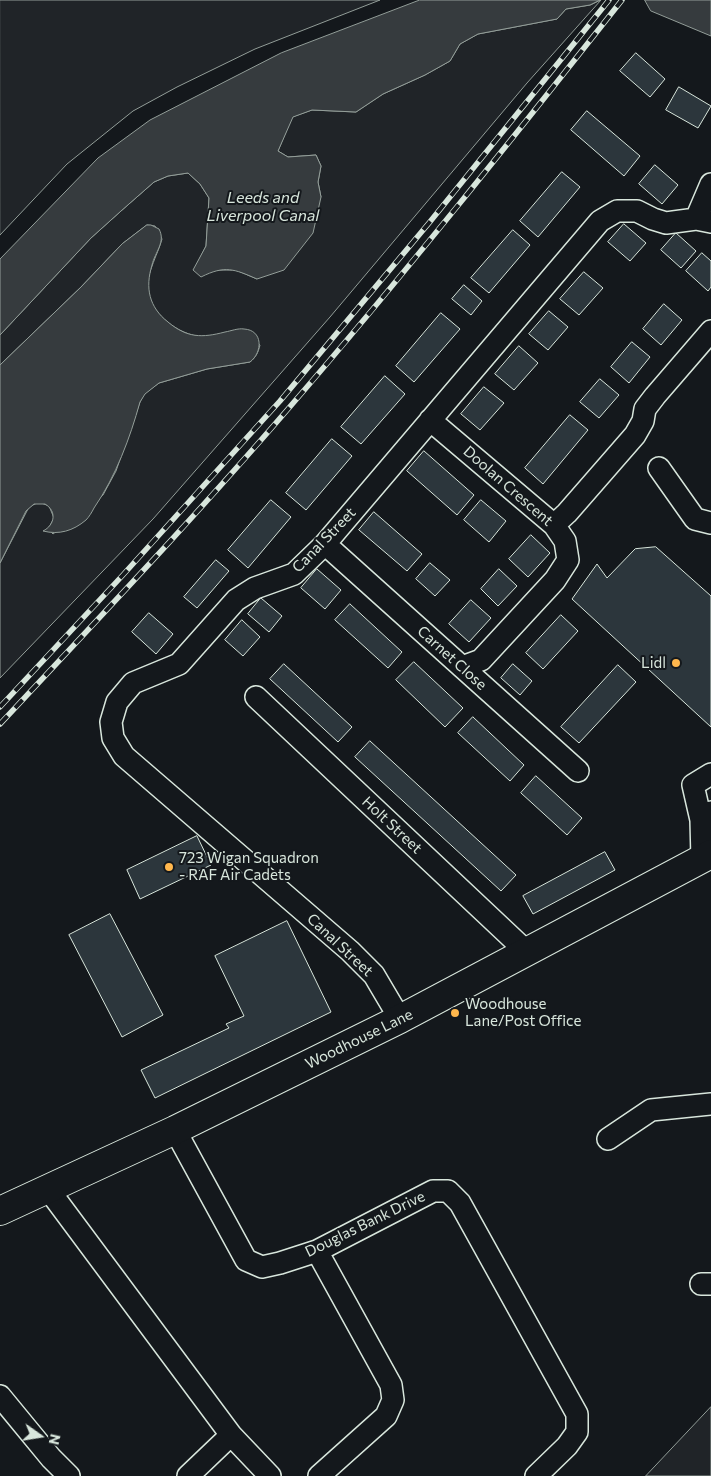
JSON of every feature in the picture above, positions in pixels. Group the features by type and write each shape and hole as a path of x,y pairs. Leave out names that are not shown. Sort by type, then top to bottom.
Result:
{"main road":[{"name":"Woodhouse Lane","path":"0,1211 175,1130 400,1019 528,953 706,857"}],"street":[{"name":"Canal Street","path":"400,1019 374,974 350,951 124,756 113,738 111,722 117,702 133,683 179,664 236,600 255,588 294,574 325,544 600,221 617,211 637,211 666,223 704,221 711,184"},
{"path":"554,525 567,513 635,435 642,421 645,409 711,331"},
{"name":"Doolan Crescent","path":"430,420 554,525 565,541 568,560 555,580 481,660 462,667"},
{"path":"660,468 694,519 711,523"},
{"name":"Carnet Close","path":"325,544 578,772"},
{"name":"Holt Street","path":"256,697 528,953"},
{"path":"706,857 706,816 693,785 711,774"},
{"path":"608,1139 651,1110 711,1104"},
{"name":"Douglas Bank Drive","path":"175,1130 246,1260 262,1267 317,1251 434,1191 448,1190 460,1203 577,1414 577,1432 567,1446 536,1476"},
{"path":"48,1189 231,1435 270,1476"},
{"path":"317,1251 391,1385 393,1400 386,1416 319,1476"},
{"path":"0,1396 51,1458 69,1476"},
{"path":"188,1476 231,1435"}],"shaded area":[{"path":"0,0 380,0 255,49 133,111 67,164 0,235"},
{"path":"601,0 527,83 330,317 153,519 0,678 0,563 29,507 39,502 49,506 54,518 48,529 53,534 103,495 116,471 144,394 159,383 207,369 250,362 256,355 260,345 236,330 210,337 189,334 171,324 156,311 147,288 162,239 155,226 147,225 122,244 81,287 0,365 0,335 91,238 154,182 168,176 188,173 200,184 209,198 206,246 194,270 236,270 257,279 321,197 318,182 321,166 316,155 288,157 278,151 292,117 312,110 356,112 383,94 425,75 450,61 460,44 478,34 557,19 566,9 590,5"},
{"path":"711,1407 711,1476 646,1476"}],"water":[{"name":"Leeds and Liverpool Canal","path":"420,0 600,0 590,5 566,9 557,19 478,34 460,44 450,61 425,75 383,94 356,112 312,110 293,117 278,151 288,157 316,155 321,166 318,182 321,197 313,233 284,270 257,279 229,270 209,273 201,277 193,270 206,246 209,198 200,184 188,173 168,176 154,182 91,238 0,335 0,259 98,158 150,120 281,53"},
{"path":"645,0 711,0 711,36 651,11"},
{"path":"147,225 159,229 161,234 161,243 152,265 149,282 150,296 156,310 168,322 188,334 202,336 239,329 250,330 258,337 259,347 257,353 250,362 207,369 159,383 145,394 140,402 116,470 87,519 66,531 55,533 43,531 52,522 53,514 45,504 34,504 26,511 0,563 0,365 81,287 122,244"}],"building":[{"path":"636,53 665,79 650,97 620,71"},
{"path":"679,87 711,106 698,128 666,110"},
{"path":"587,111 640,156 624,176 571,130"},
{"path":"655,165 678,185 662,204 639,184"},
{"path":"562,172 580,187 538,237 520,221"},
{"path":"624,224 646,243 630,261 608,242"},
{"path":"513,230 530,245 489,293 471,278"},
{"path":"676,233 696,251 681,268 661,250"},
{"path":"702,253 711,261 711,287 708,291 686,271"},
{"path":"584,272 603,288 579,315 560,299"},
{"path":"464,285 482,301 471,315 452,299"},
{"path":"664,304 682,320 661,345 643,329"},
{"path":"549,311 568,327 548,350 529,334"},
{"path":"441,313 460,329 414,382 396,366"},
{"path":"632,342 650,357 629,383 611,367"},
{"path":"519,346 538,363 514,390 495,374"},
{"path":"385,376 405,394 361,444 341,427"},
{"path":"600,379 619,395 599,418 580,402"},
{"path":"484,387 504,403 480,430 461,414"},
{"path":"570,415 588,430 543,484 525,468"},
{"path":"332,439 352,456 306,510 286,493"},
{"path":"424,451 474,495 457,515 407,471"},
{"path":"271,500 291,517 248,568 228,550"},
{"path":"481,500 506,521 489,542 464,520"},
{"path":"374,512 422,554 407,571 359,530"},
{"path":"531,535 550,553 528,577 509,559"},
{"name":"Lidl","path":"656,547 711,596 711,727 572,599 597,564 607,578 635,549"},
{"path":"216,560 229,571 197,608 184,597"},
{"path":"430,563 450,580 435,596 416,579"},
{"path":"317,569 341,590 325,609 301,588"},
{"path":"499,569 517,586 498,606 481,589"},
{"path":"261,598 282,616 269,632 248,614"},
{"path":"471,600 491,618 469,642 449,624"},
{"path":"350,604 402,652 388,668 335,620"},
{"path":"149,613 173,634 156,654 132,632"},
{"path":"561,615 578,631 543,669 526,653"},
{"path":"242,620 260,637 243,656 225,640"},
{"path":"414,662 463,708 445,727 396,680"},
{"path":"284,664 352,727 338,742 270,679"},
{"path":"513,664 532,681 520,695 501,678"},
{"path":"618,665 636,682 579,743 561,727"},
{"path":"473,717 524,765 510,781 458,733"},
{"path":"370,741 516,875 501,891 355,757"},
{"path":"536,776 582,818 567,835 521,793"},
{"name":"723 Wigan Squadron - RAF Air Cadets","path":"197,836 211,865 140,899 127,870"},
{"path":"605,852 615,870 533,914 523,896"},
{"path":"110,914 163,1015 122,1037 69,935"},
{"path":"287,921 331,1012 155,1098 141,1070 229,1028 226,1024 244,1016 215,956"}],"railway":[{"path":"0,707 122,576 280,401 429,223 609,0"},
{"path":"0,724 182,529 331,359 499,155 622,0"}],"place":[{"name":"Lidl","path":"676,663"},
{"name":"723 Wigan Squadron - RAF Air Cadets","path":"169,867"},
{"name":"Woodhouse Lane/Post Office","path":"455,1013"}]}
